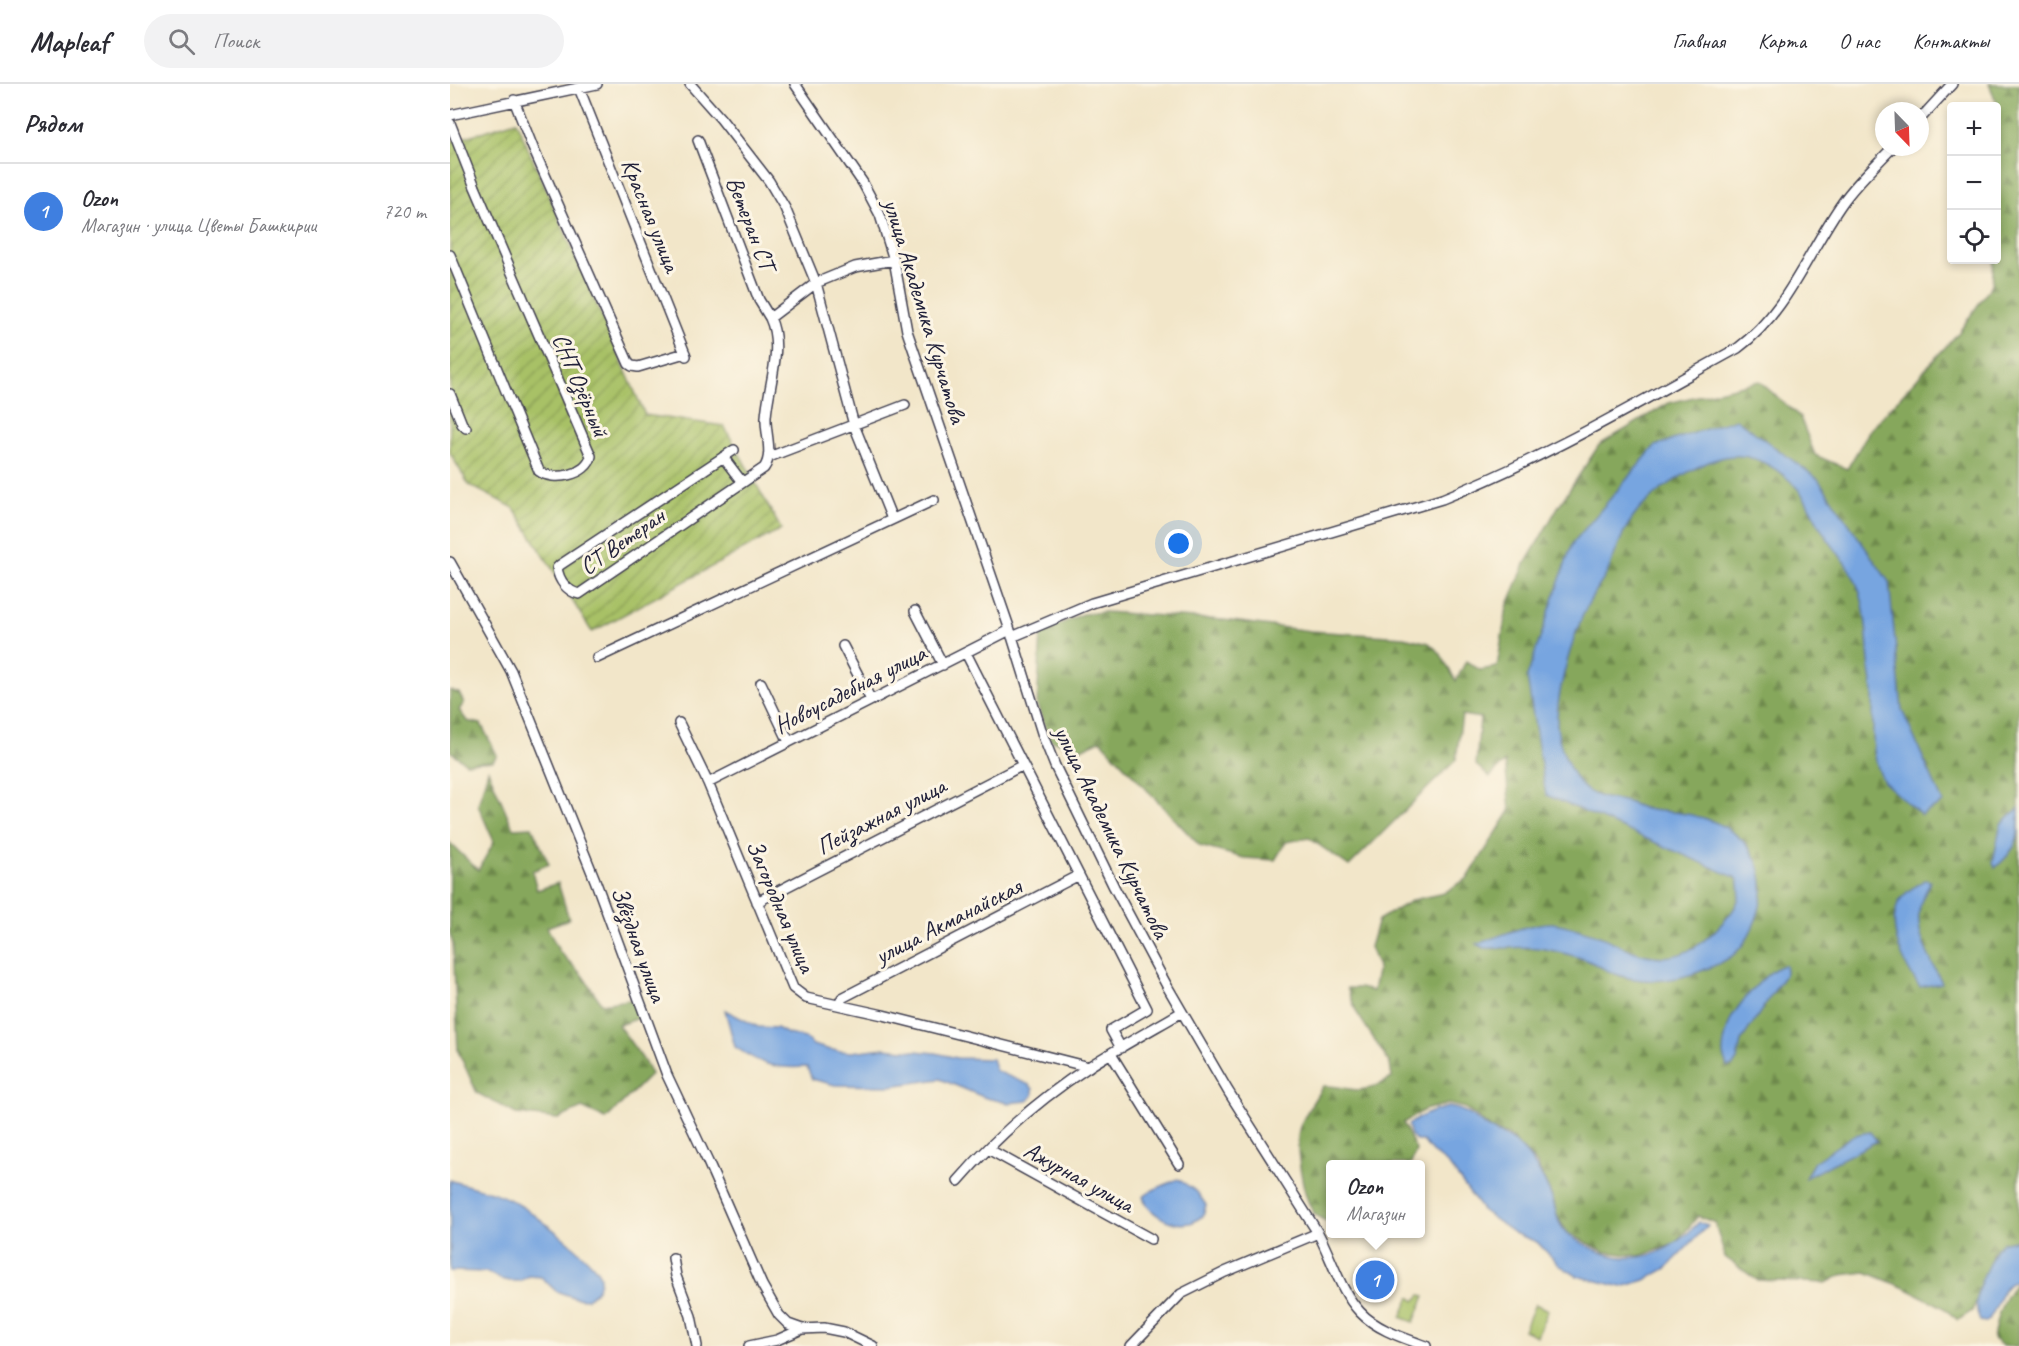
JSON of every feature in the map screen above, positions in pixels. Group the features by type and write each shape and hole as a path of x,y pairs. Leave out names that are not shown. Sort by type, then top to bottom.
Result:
{"street":[{"path":"450,115 597,84"},
{"path":"690,84 721,119 777,192 816,283 854,424 892,519"},
{"name":"улица Академика Курчатова","path":"795,84 862,183 880,215 894,261 906,331 1011,634 1043,736 1055,766 1114,887 1182,1012 1318,1233 1347,1293 1362,1313 1381,1327 1426,1346"},
{"path":"1929,109 1952,84"},
{"name":"Красная улица","path":"514,100 629,364 638,367 686,354 579,88"},
{"name":"СНТ Озёрный","path":"450,123 591,456 585,467 563,476 544,475 539,471 450,255"},
{"name":"Ветеран СТ","path":"698,140 759,300 774,325 775,343 766,413 769,457"},
{"name":"Новоусадебная улица","path":"708,783 943,664 1011,634 1092,603 1442,499 1562,445 1738,348 1754,336 1784,300 1842,203 1884,156"},
{"path":"770,318 816,283 855,267 894,261"},
{"path":"450,394 462,424 466,428"},
{"path":"769,457 905,405"},
{"name":"СТ Ветеран","path":"734,450 560,565 557,568 558,574 567,589 579,594 754,476 764,468 769,457"},
{"path":"723,457 742,482"},
{"path":"597,658 934,500"},
{"name":"Звёздная улица","path":"450,562 511,671 595,880 667,1075 762,1285 779,1315 788,1324 801,1329"},
{"path":"915,611 943,664"},
{"path":"843,646 872,700"},
{"path":"966,653 1147,1010 1111,1030 1121,1048"},
{"path":"760,683 789,742"},
{"name":"Загородная улица","path":"679,723 708,783 793,988 806,998 1089,1067"},
{"name":"Пейзажная улица","path":"757,902 1023,765"},
{"name":"улица Акманайская","path":"839,1005 842,998 1079,875"},
{"path":"958,1181 988,1149 1035,1106 1089,1067 1182,1012"},
{"path":"1111,1054 1179,1164"},
{"name":"Ажурная улица","path":"988,1149 1151,1239"},
{"path":"1131,1346 1180,1294 1318,1233"},
{"path":"673,1258 676,1276 691,1316 697,1346"},
{"path":"749,1346 777,1340 801,1329 824,1328 844,1332 873,1346"}],"green space":[{"path":"1989,84 2019,84 2019,1242 1993,1252 1986,1278 1972,1311 1958,1320 1941,1306 1866,1272 1841,1275 1826,1283 1757,1280 1725,1257 1715,1223 1698,1216 1675,1244 1640,1256 1605,1252 1568,1233 1557,1217 1554,1202 1537,1164 1508,1135 1493,1130 1465,1108 1449,1104 1424,1110 1403,1123 1416,1150 1412,1160 1326,1160 1326,1221 1320,1218 1310,1206 1301,1171 1298,1135 1305,1117 1323,1086 1359,1090 1376,1086 1392,1078 1390,1064 1357,1013 1347,988 1373,991 1378,967 1370,947 1378,920 1413,900 1444,893 1468,878 1510,811 1505,762 1490,777 1476,765 1480,718 1462,715 1456,760 1349,866 1309,838 1286,842 1275,860 1244,858 1200,846 1100,740 1081,749 1050,740 1037,705 1041,633 1082,614 1104,612 1224,620 1311,631 1404,637 1429,643 1440,653 1456,681 1466,661 1480,670 1497,667 1507,607 1525,564 1558,507 1599,445 1669,403 1759,381 1800,417 1815,455 1847,469 1870,430 1959,332 1992,285 1994,264 2001,264 2001,102 1996,102"},
{"path":"516,121 645,415 724,426 781,529 592,632 514,508 469,485 450,453 450,142"},
{"path":"450,690 459,693 464,703 459,710 467,721 481,724 497,755 493,761 466,763 450,751"},
{"path":"488,770 513,828 532,827 549,864 532,871 537,890 558,883 569,919 547,927 559,951 582,975 602,1004 634,999 643,1017 618,1025 651,1074 606,1119 582,1108 558,1119 516,1114 477,1093 458,1051 453,944 450,933 450,843 478,870 494,842 478,805"},
{"path":"2019,1280 2019,1346 2003,1346 1993,1339 1996,1323 2009,1292"},
{"path":"1421,1295 1425,1296 1414,1322 1401,1317 1410,1297 1415,1301"},
{"path":"1535,1304 1548,1310 1537,1336 1524,1330"}],"water":[{"path":"1736,419 1818,479 1889,582 1902,710 1943,803 1921,815 1884,782 1879,772 1874,751 1873,691 1862,600 1852,573 1825,535 1805,499 1792,483 1764,462 1742,456 1720,458 1693,469 1653,496 1630,521 1608,571 1587,606 1576,632 1562,680 1557,725 1560,742 1571,771 1588,791 1597,796 1627,802 1654,811 1704,818 1726,828 1744,842 1757,862 1762,882 1759,912 1751,931 1738,950 1726,960 1689,975 1650,981 1614,974 1580,958 1545,949 1484,948 1477,944 1525,927 1552,923 1593,934 1645,955 1671,956 1683,953 1705,940 1736,905 1740,889 1737,878 1546,795 1527,677 1572,544 1655,446"},
{"path":"2019,808 2016,842 2009,854 1995,868 1993,862 2001,824"},
{"path":"1925,880 1930,881 1921,902 1919,923 1924,944 1942,983 1920,987 1903,958 1895,923 1901,898"},
{"path":"1785,965 1786,972 1782,979 1741,1041 1737,1060 1733,1066 1727,1067 1723,1055 1724,1045 1733,1015 1763,979"},
{"path":"725,1010 758,1027 777,1028 788,1034 805,1038 813,1045 831,1050 851,1052 884,1048 936,1053 957,1058 992,1059 996,1071 1030,1085 1033,1089 1033,1096 1027,1101 1009,1103 986,1098 940,1079 890,1086 835,1085 812,1079 807,1067 769,1065 735,1047"},
{"path":"1449,1107 1467,1113 1515,1143 1535,1165 1553,1201 1564,1231 1596,1250 1620,1257 1646,1256 1657,1253 1679,1240 1699,1222 1708,1225 1667,1268 1645,1280 1622,1287 1577,1276 1559,1265 1537,1242 1514,1233 1482,1210 1449,1165 1432,1152 1423,1141 1416,1141 1411,1135 1408,1125 1427,1113"},
{"path":"1870,1132 1877,1141 1805,1178 1814,1162 1854,1135"},
{"path":"1178,1179 1197,1192 1206,1205 1203,1216 1190,1223 1175,1223 1162,1218 1150,1209 1143,1197"},
{"path":"450,1180 501,1195 536,1216 588,1260 600,1277 596,1290 587,1299 576,1298 556,1291 541,1277 529,1276 520,1281 510,1281 487,1272 450,1271"},
{"path":"2019,1239 2019,1279 2006,1286 1991,1317 1986,1322 1980,1321 1976,1302 1980,1284 1996,1249 2001,1243"}],"place":[{"name":"Ozon","path":"1375,1280"}]}
